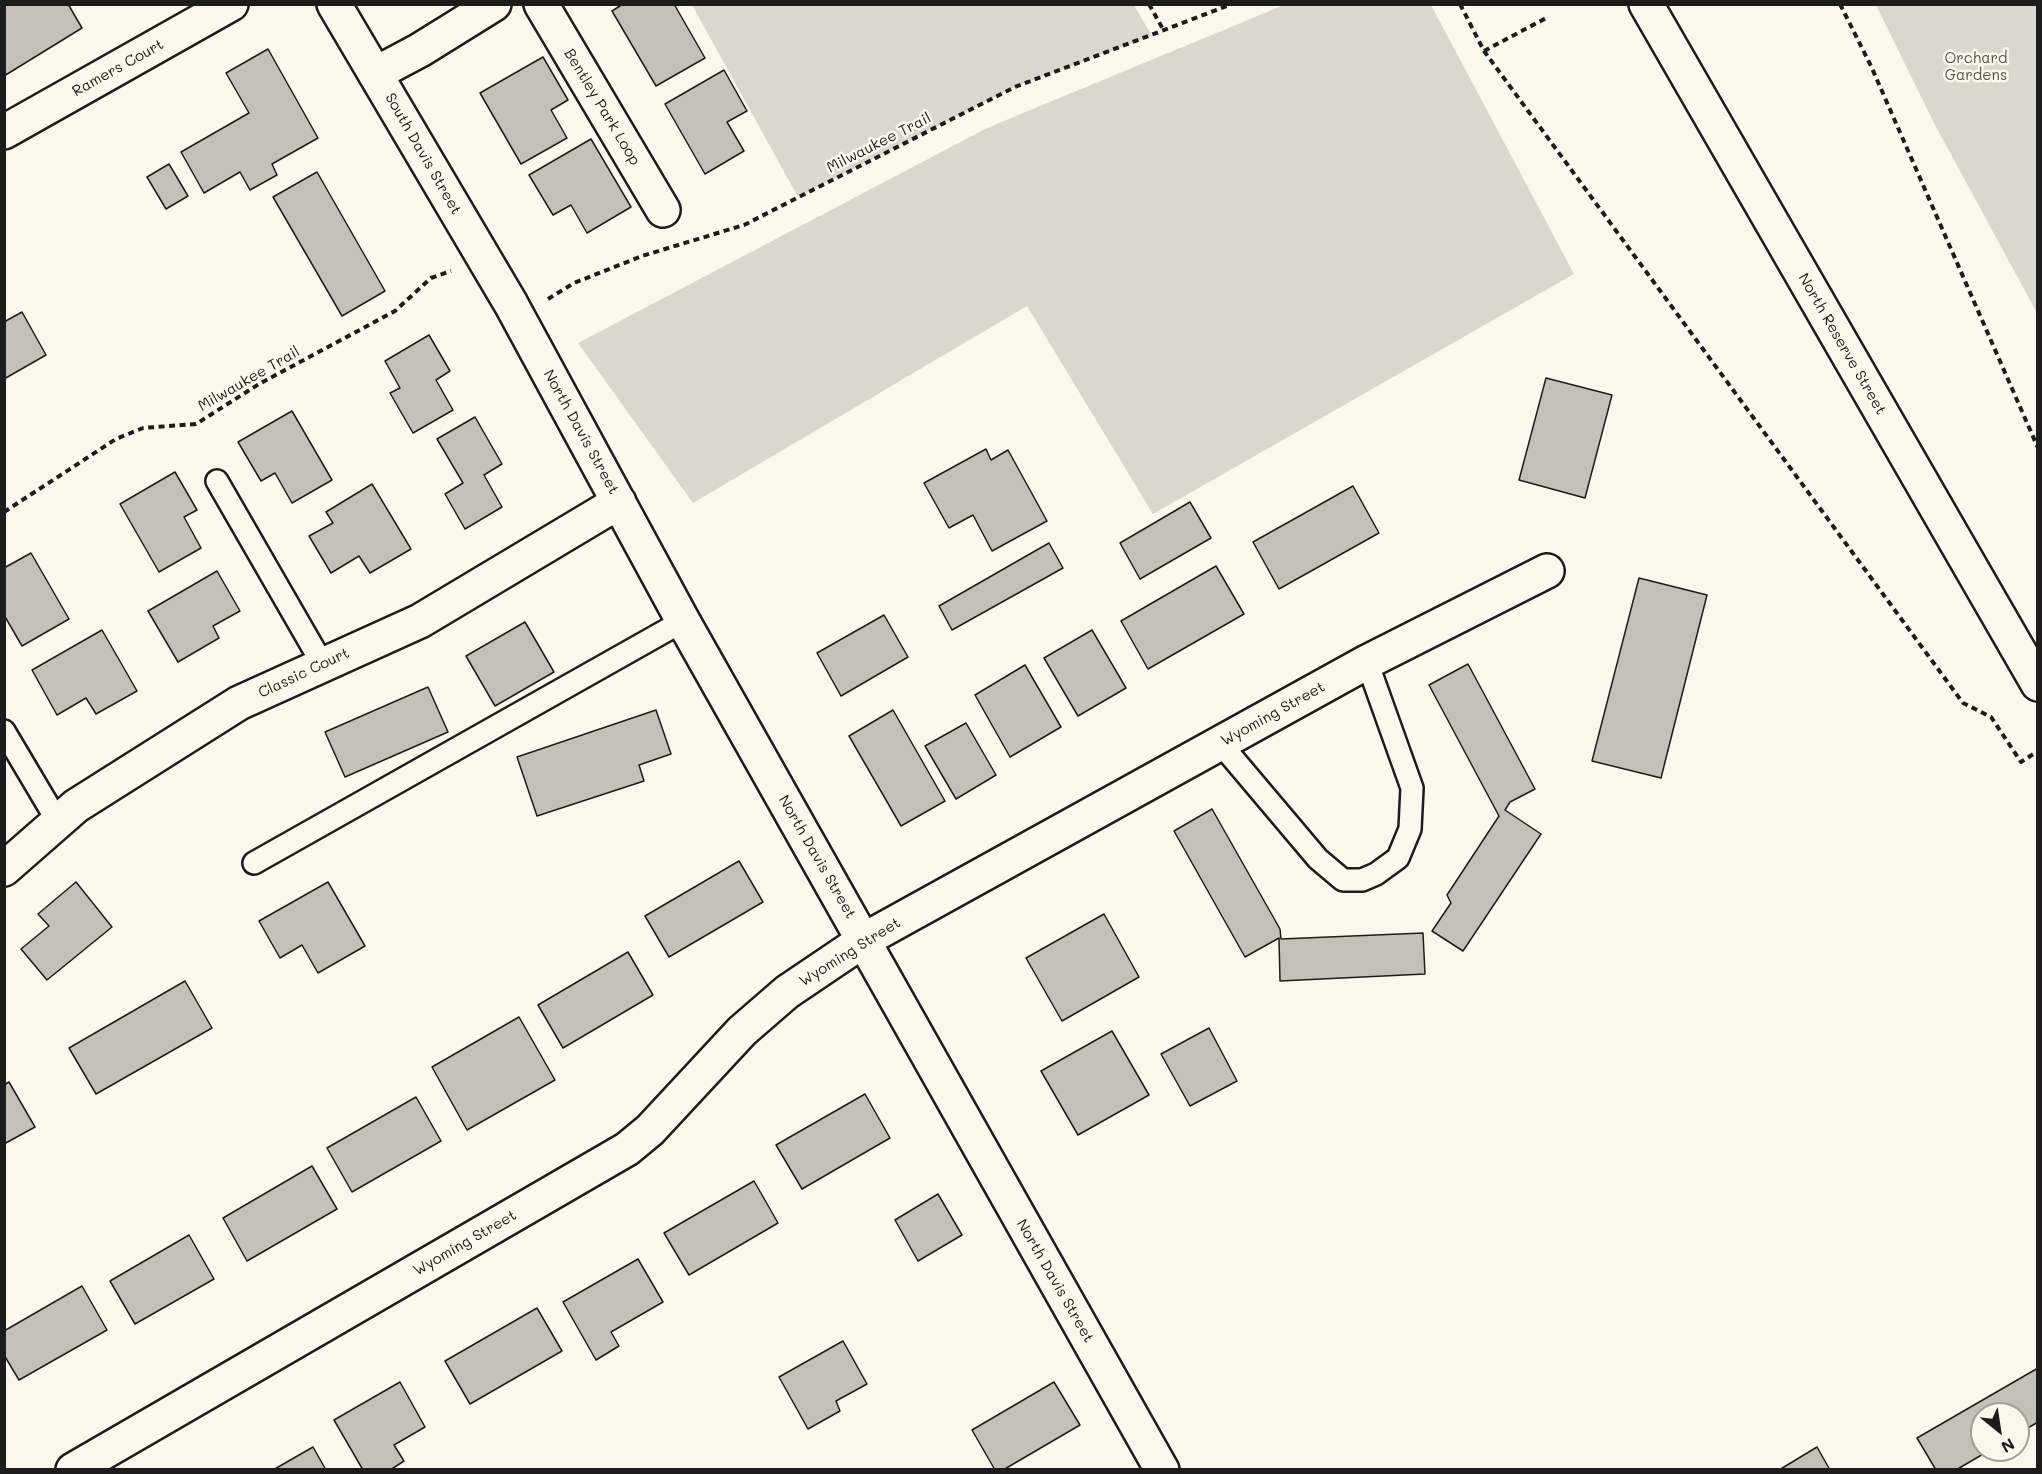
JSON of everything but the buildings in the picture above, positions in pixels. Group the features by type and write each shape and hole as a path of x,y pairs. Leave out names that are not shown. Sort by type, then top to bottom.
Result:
{"main road":[{"name":"Ramers Court","path":"4,132 231,4"},
{"name":"South Davis Street","path":"334,4 375,74 525,304"},
{"path":"375,74 420,50 494,4"},
{"name":"Bentley Park Loop","path":"541,4 663,210"},
{"name":"North Reserve Street","path":"1646,4 2037,684"},
{"name":"North Davis Street","path":"525,304 619,502 683,621 1162,1470"},
{"name":"Classic Court","path":"4,869 76,806 239,703 420,621 619,502"},
{"name":"Wyoming Street","path":"73,1470 627,1149 650,1130 741,1031 787,992 864,940 1367,662 1547,571"}],"lane":[{"path":"218,481 323,665"},
{"path":"254,863 683,621"},
{"path":"1220,743 1318,859 1343,880 1362,880 1376,874 1398,858 1410,829 1412,788 1367,662"},
{"path":"4,730 58,822"}],"path":[{"path":"1149,4 1164,31"},
{"name":"Milwaukee Trail","path":"525,304 642,256 744,225 1016,87 1232,4"},
{"path":"1460,4 1484,51 1963,703 1991,717 2021,762 2037,752"},
{"path":"1840,4 1871,66 2037,448"},
{"path":"1484,51 1548,17"},
{"name":"Milwaukee Trail","path":"4,512 116,440 143,429 196,424 259,384 395,311 431,278 460,268"}],"green space":[{"path":"692,5 1134,5 1152,36 1015,87 798,197"},
{"path":"1284,5 1431,5 1574,274 1153,514 1027,306 693,503 578,343 987,128"},
{"name":"Orchard Gardens","path":"1876,5 2037,5 2037,313 1935,125"}]}
